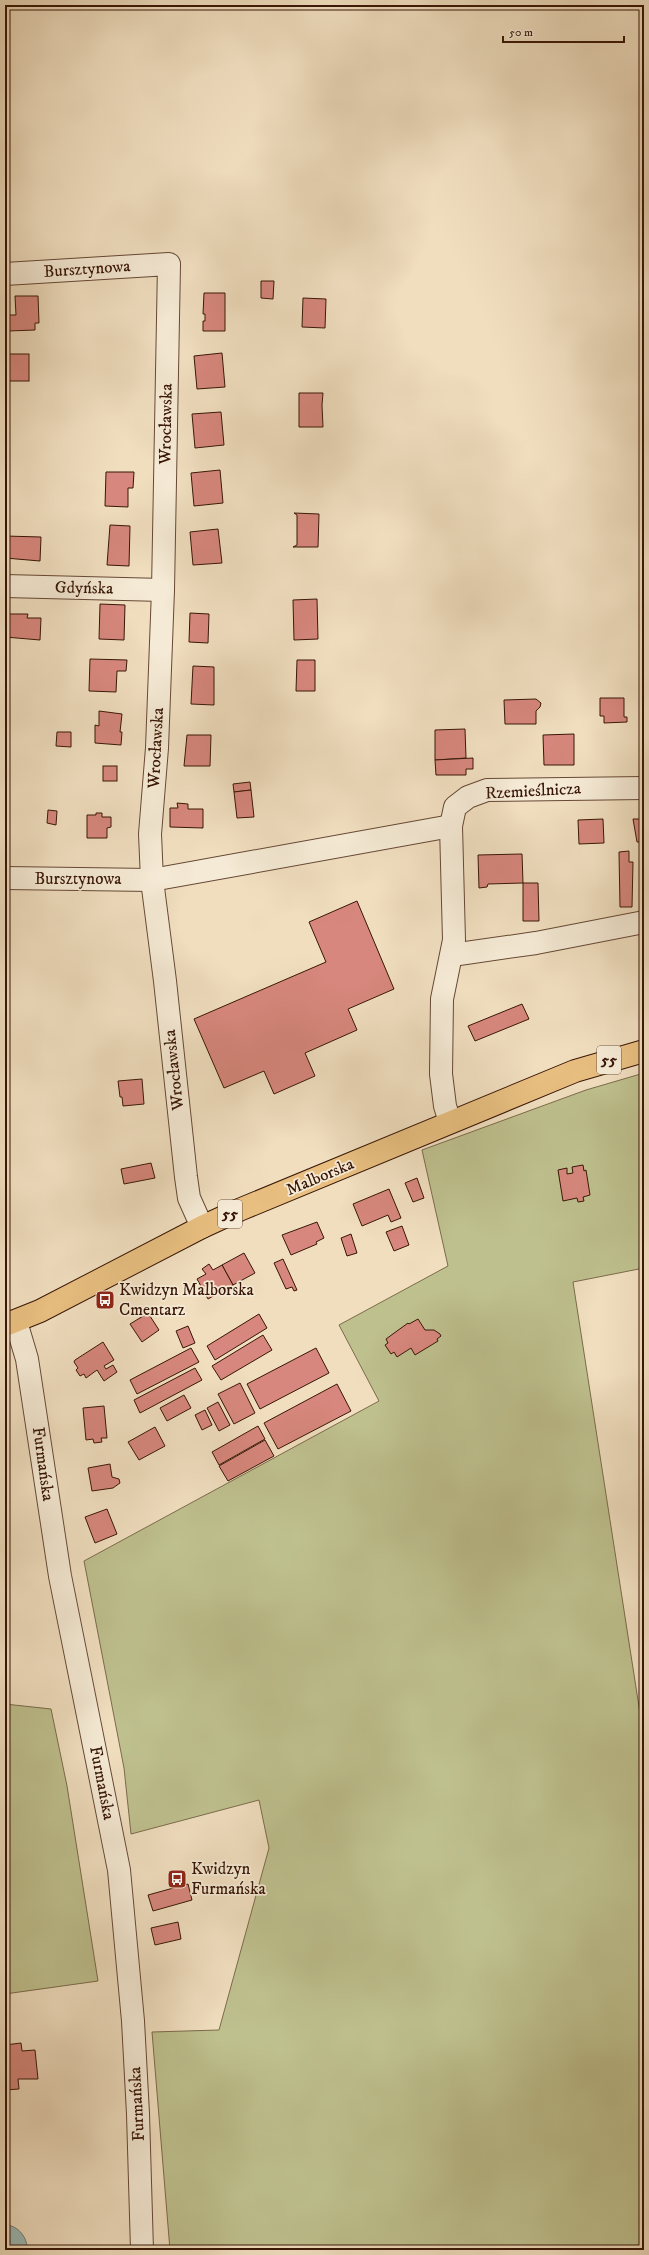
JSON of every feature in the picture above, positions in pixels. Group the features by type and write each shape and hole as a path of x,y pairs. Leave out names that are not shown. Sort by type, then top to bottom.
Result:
{"main road":[{"name":"Malborska","path":"11,1324 202,1226 575,1071 644,1050"}],"street":[{"name":"Bursztynowa","path":"5,274 169,264"},
{"name":"Wrocławska","path":"169,264 163,590 157,748 150,834 152,880 165,981 186,1177 189,1198 202,1226"},
{"name":"Gdyńska","path":"5,586 163,590"},
{"name":"Rzemieślnicza","path":"450,1122 445,1106 441,1074 442,999 454,940 451,826 456,807 468,798 487,790 644,788"},
{"name":"Bursztynowa","path":"5,878 152,880 451,826"},
{"path":"452,955 536,943 644,922"},
{"name":"Furmańska","path":"11,1324 28,1359 60,1576 119,1870 133,2029 138,2114 142,2250"}],"green space":[{"path":"644,1073 644,1268 573,1282 644,1739 644,2250 170,2250 152,2032 219,2030 269,1848 259,1800 131,1834 124,1768 84,1561 379,1401 339,1325 448,1266 422,1150 586,1090"},
{"path":"5,1704 51,1709 67,1786 98,1981 5,1994"}],"water":[{"path":"5,2225 14,2227 21,2233 26,2241 27,2250 5,2250"}],"building":[{"path":"261,281 274,281 273,299 261,298"},
{"path":"204,293 225,293 225,331 203,331 203,321 205,321 205,314 203,314"},
{"path":"15,296 38,296 39,323 35,323 35,330 8,331 8,315 16,315"},
{"path":"303,298 326,299 325,328 302,327"},
{"path":"222,353 225,387 197,389 194,356"},
{"path":"9,354 29,354 29,381 9,381"},
{"path":"299,393 323,393 323,427 299,427"},
{"path":"221,412 224,445 195,448 192,414"},
{"path":"220,470 223,503 194,506 191,473"},
{"path":"106,472 134,472 133,488 128,488 128,507 105,506"},
{"path":"294,513 319,514 318,547 293,547 297,545 297,515"},
{"path":"110,525 130,526 129,566 107,565"},
{"path":"218,529 222,563 193,565 190,532"},
{"path":"5,536 41,537 40,561 5,558"},
{"path":"317,599 318,639 294,640 293,600"},
{"path":"100,604 125,605 124,640 99,639"},
{"path":"190,613 209,614 208,643 189,642"},
{"path":"5,614 28,614 27,618 41,618 40,640 5,637"},
{"path":"90,659 127,660 126,671 117,671 116,692 89,691"},
{"path":"297,660 315,660 315,691 296,691"},
{"path":"193,666 214,667 214,705 191,704"},
{"path":"5,695 8,695 8,707 5,707"},
{"path":"644,697 644,727 643,727 643,708"},
{"path":"600,698 624,698 624,717 627,717 627,722 604,723 604,716 600,716"},
{"path":"536,699 541,703 540,707 536,711 536,724 505,724 504,700"},
{"path":"99,711 122,714 120,732 122,732 121,745 95,743 95,725 99,726"},
{"path":"465,729 466,758 435,760 435,730"},
{"path":"57,732 71,732 71,747 56,746"},
{"path":"574,734 574,765 544,765 543,735"},
{"path":"187,735 211,735 210,766 184,766"},
{"path":"473,758 473,769 466,769 466,775 436,775 435,760"},
{"path":"103,766 117,766 117,781 103,781"},
{"path":"250,782 251,790 234,792 233,784"},
{"path":"251,790 254,817 237,818 234,792"},
{"path":"177,803 188,804 188,809 203,809 203,828 170,827 170,808 178,808"},
{"path":"48,810 57,811 56,825 47,823"},
{"path":"96,813 102,813 102,817 111,817 111,827 107,828 107,838 87,838 87,815 96,815"},
{"path":"603,819 604,843 579,844 578,820"},
{"path":"633,819 644,819 644,842 637,842"},
{"path":"629,851 629,862 633,862 632,907 620,907 619,852"},
{"path":"522,854 523,883 488,884 487,887 479,888 478,855"},
{"path":"523,883 538,883 539,921 523,921"},
{"path":"357,901 394,989 348,1009 357,1030 305,1053 315,1076 274,1094 264,1071 224,1088 194,1019 326,962 309,922"},
{"path":"522,1004 529,1019 475,1041 468,1026"},
{"path":"142,1079 144,1104 123,1106 118,1081"},
{"path":"151,1163 155,1178 124,1184 121,1169"},
{"path":"583,1165 584,1171 586,1170 590,1195 583,1197 584,1201 578,1202 577,1198 563,1201 558,1170 567,1168 567,1174 573,1173 572,1167"},
{"path":"417,1178 424,1198 413,1202 405,1183"},
{"path":"389,1189 401,1218 391,1222 388,1215 362,1226 353,1204"},
{"path":"317,1222 324,1238 316,1242 317,1244 291,1255 282,1235"},
{"path":"402,1226 409,1245 394,1251 386,1232"},
{"path":"351,1234 357,1253 347,1256 341,1238"},
{"path":"244,1253 255,1273 233,1285 222,1265"},
{"path":"283,1259 297,1290 294,1291 292,1287 286,1289 274,1263"},
{"path":"209,1264 213,1270 222,1265 233,1285 208,1299 197,1279 206,1274 202,1269"},
{"path":"148,1313 159,1330 142,1342 130,1324"},
{"path":"259,1314 267,1328 215,1360 207,1346"},
{"path":"418,1319 425,1330 434,1330 440,1334 441,1336 437,1339 438,1341 415,1355 411,1348 397,1357 394,1352 391,1354 385,1345 388,1343 386,1339 408,1323 409,1324"},
{"path":"188,1326 195,1343 183,1348 176,1331"},
{"path":"263,1335 272,1350 221,1380 212,1366"},
{"path":"103,1342 114,1360 104,1366 106,1369 113,1365 117,1372 104,1381 97,1370 86,1378 84,1374 80,1376 76,1370 78,1368 74,1362 75,1360"},
{"path":"191,1348 199,1362 137,1394 130,1380"},
{"path":"316,1348 329,1373 260,1409 247,1384"},
{"path":"195,1368 202,1380 140,1413 134,1400"},
{"path":"240,1383 255,1413 234,1424 218,1394"},
{"path":"337,1384 351,1411 278,1449 264,1423"},
{"path":"184,1395 191,1408 167,1421 160,1408"},
{"path":"218,1402 230,1425 219,1431 207,1408"},
{"path":"104,1406 107,1438 101,1438 102,1442 94,1443 93,1439 86,1440 83,1408"},
{"path":"205,1410 212,1425 202,1430 195,1415"},
{"path":"258,1426 265,1439 219,1465 212,1452"},
{"path":"155,1427 165,1446 139,1460 128,1442"},
{"path":"265,1440 274,1456 228,1481 219,1466"},
{"path":"110,1464 112,1477 119,1479 120,1483 113,1488 92,1491 88,1468"},
{"path":"107,1509 117,1534 95,1543 85,1517"},
{"path":"188,1884 192,1900 153,1911 148,1895"},
{"path":"178,1922 181,1939 155,1945 151,1928"},
{"path":"21,2043 22,2051 35,2050 38,2079 18,2079 19,2089 5,2090 5,2045"}],"place":[{"name":"Kwidzyn Malborska Cmentarz","path":"105,1300"},
{"name":"Kwidzyn Furmańska","path":"177,1879"}]}
